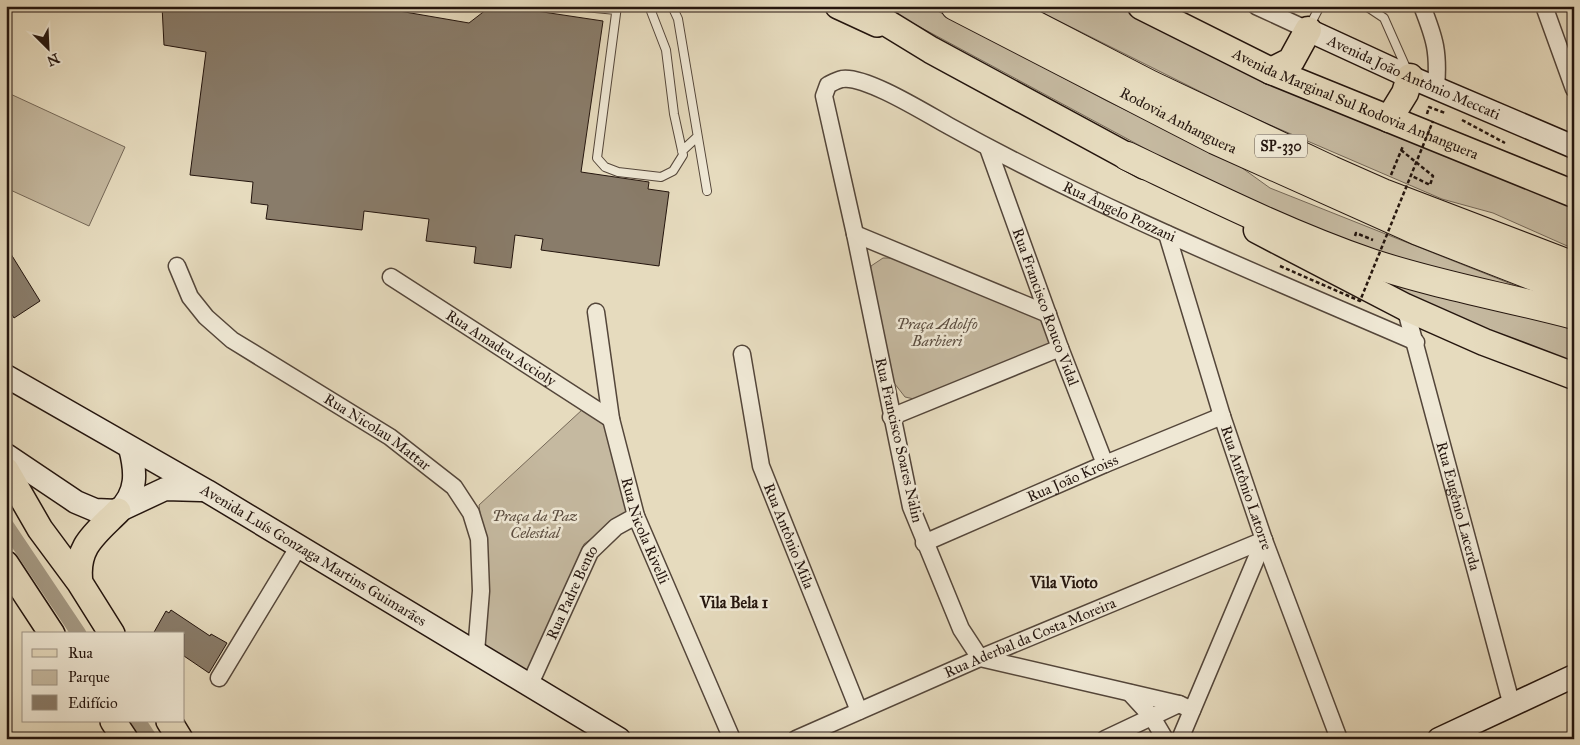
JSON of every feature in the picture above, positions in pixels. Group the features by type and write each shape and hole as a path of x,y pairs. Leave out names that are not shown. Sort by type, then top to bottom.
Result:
{"highway":[{"path":"859,6 931,50 1127,156 1240,220 1405,307 1484,342 1574,376"},
{"name":"Rodovia Anhanguera","path":"955,6 1215,140 1418,231 1574,292"},
{"name":"Rodovia Anhanguera","path":"998,6 1151,85 1331,170 1383,193 1574,266"},
{"name":"Avenida Marginal Sul Rodovia Anhanguera","path":"1140,6 1271,71 1574,194"},
{"path":"1271,71 1291,61 1295,19"},
{"path":"1389,119 1405,93 1410,77"},
{"path":"1127,156 1270,224 1370,262 1416,276 1574,315"}],"main road":[{"path":"838,6 931,50"},
{"name":"Avenida João Antônio Meccati","path":"1295,19 1410,77 1574,147"},
{"name":"Avenida Luís Gonzaga Martins Guimarães","path":"6,376 207,491 619,739"},
{"path":"80,583 78,570 84,548 128,498 136,472 130,448"},
{"path":"6,455 76,502 96,510 118,511 165,489 207,491"},
{"path":"6,470 40,529 80,583 111,632"},
{"path":"8,567 51,632"},
{"path":"1444,738 1574,676"},
{"path":"114,722 125,739"},
{"path":"170,722 180,739"}],"street":[{"name":"Avenida João Antônio Meccati","path":"1256,6 1295,19"},
{"path":"1422,6 1436,41 1438,66 1436,88"},
{"path":"1544,6 1570,63 1574,89"},
{"name":"Rua Ângelo Pozzani","path":"828,85 843,79 856,80 893,95 988,148 1167,234 1416,342"},
{"name":"Rua Francisco Soares Nalin","path":"828,85 824,96 856,234 891,417 911,507 924,543 961,629 980,658"},
{"name":"Rua Francisco Rouco Vidal","path":"988,148 1060,348 1105,464"},
{"path":"856,234 1048,314"},
{"name":"Rua Antônio Latorre","path":"1167,234 1222,416 1264,540 1338,739"},
{"name":"Rua Nicolau Mattar","path":"177,266 190,298 206,317 232,340 390,438 454,487 471,513 478,539 481,592 476,652"},
{"name":"Rua Amadeu Accioly","path":"391,277 612,419"},
{"name":"Rua Eugênio Lacerda","path":"1405,307 1416,342 1512,706"},
{"name":"Rua Nicola Rivelli","path":"596,312 612,419 636,516 732,739"},
{"path":"891,417 1060,348"},
{"name":"Rua Antônio Mila","path":"742,354 762,466 859,711"},
{"name":"Rua João Kroiss","path":"924,543 1105,464 1222,416"},
{"name":"Rua Padre Bento","path":"530,684 590,552 616,527 636,516"},
{"path":"1180,739 1185,707 1264,540"},
{"name":"Rua Aderbal da Costa Moreira","path":"796,739 980,658 1264,540"},
{"path":"219,678 299,546"},
{"path":"980,658 1185,707"},
{"path":"1130,693 1152,717 1165,739"},
{"path":"1105,739 1152,717 1185,707"}],"lane":[{"path":"574,6 617,8 598,158 605,168 618,172 660,177 673,171 683,155 674,114 666,50 649,6"},
{"path":"672,6 678,19 707,191"},
{"path":"1295,19 1320,6"},
{"path":"1366,6 1379,13 1388,25 1410,77"},
{"path":"682,150 697,137"}],"path":[{"path":"1280,266 1360,300 1412,176 1433,120"},
{"path":"1401,150 1434,176 1430,185 1412,176"}],"green space":[{"path":"881,6 928,6 1107,101 1231,160 1270,188 1544,297 1384,260 1211,184"},
{"path":"1029,6 1121,6 1210,50 1574,207 1574,249 1493,213 1442,199 1247,115"},
{"path":"6,92 125,147 89,226 6,188"},
{"name":"Praça Adolfo Barbieri","path":"883,258 893,258 1046,316 1055,342 914,399 905,397 891,379 869,277 871,266"},
{"path":"1366,275 1574,319 1574,366 1523,348"},
{"name":"Praça da Paz Celestial","path":"583,409 607,427 627,513 584,544 528,677 483,645 489,584 479,505"}],"building":[{"path":"162,6 370,6 469,23 491,6 503,6 603,21 581,172 649,182 648,189 669,192 659,266 541,250 543,239 515,235 511,268 474,263 476,247 426,241 429,219 364,211 362,230 266,219 268,205 251,203 253,182 190,175 206,52 164,45"},
{"path":"6,246 40,301 14,318 6,305"},
{"path":"171,610 210,636 211,634 227,643 209,673 185,657 185,632 154,632 166,611 169,613"}],"waterway":[{"path":"6,525 78,632"},
{"path":"139,722 150,739"}],"district":[{"name":"Vila Vioto","path":"1064,582"},
{"name":"Vila Bela 1","path":"734,602"}]}
